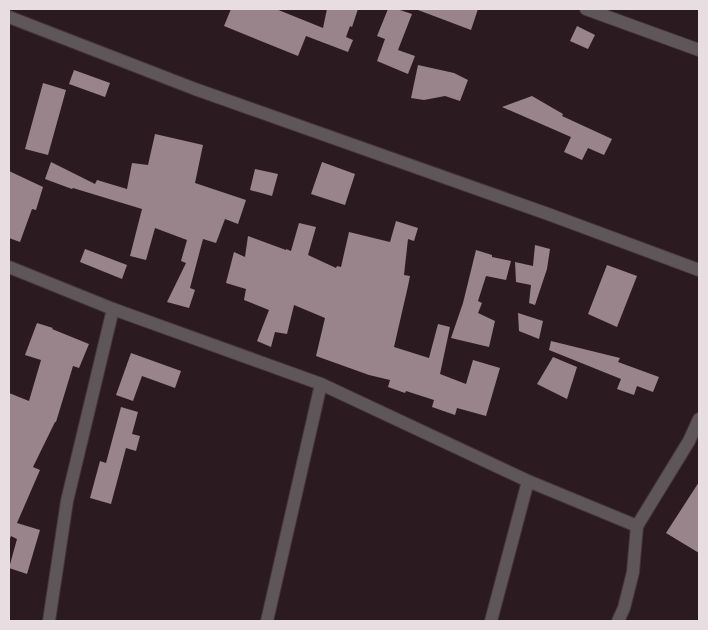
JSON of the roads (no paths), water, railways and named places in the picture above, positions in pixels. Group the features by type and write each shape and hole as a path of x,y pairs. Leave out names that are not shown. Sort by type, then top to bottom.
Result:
{"street":[{"path":"586,9 699,50"},
{"path":"9,17 195,89 548,214 699,270"},
{"path":"9,267 113,309 321,384 528,481 637,526"},
{"path":"49,621 67,501 113,309"},
{"path":"267,621 321,384"},
{"path":"618,621 624,608 634,572 637,526 689,442 699,419"},
{"path":"491,621 528,481"}]}
